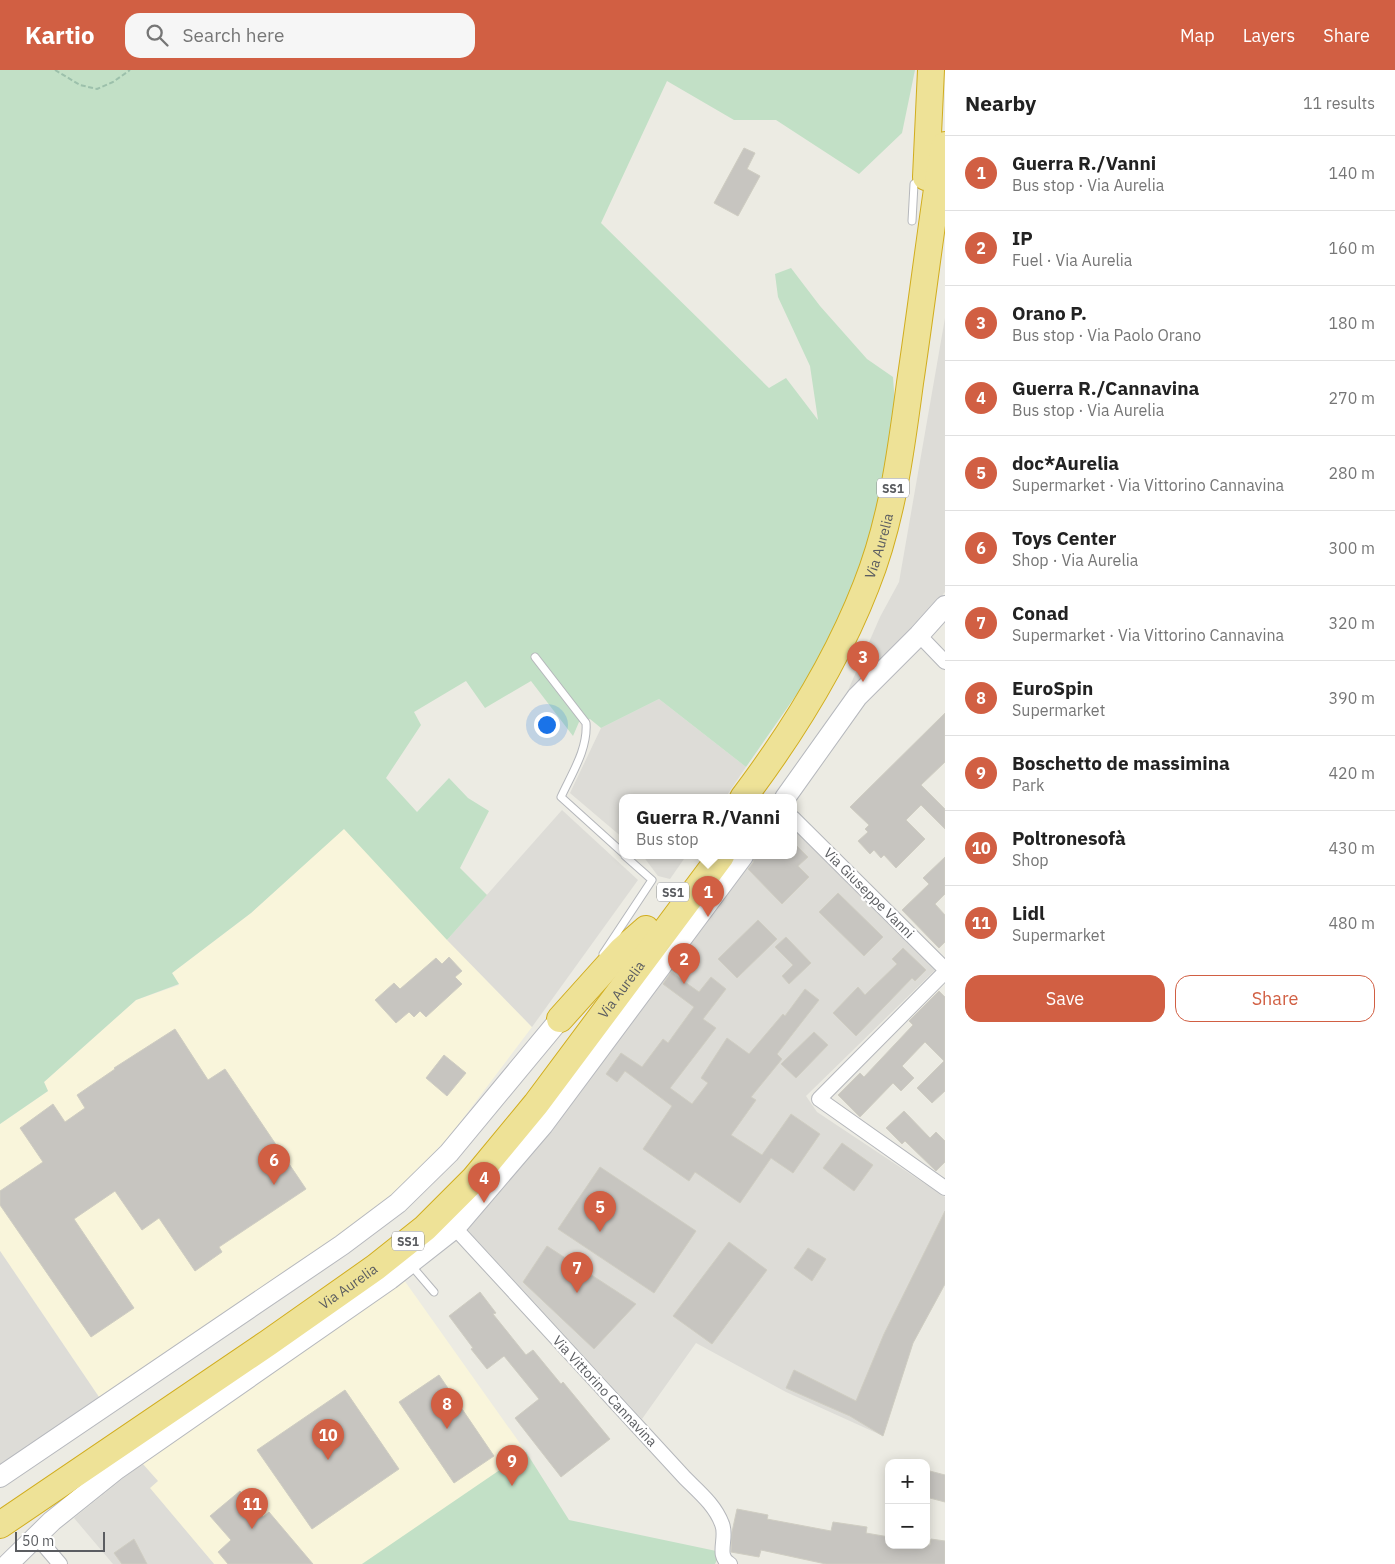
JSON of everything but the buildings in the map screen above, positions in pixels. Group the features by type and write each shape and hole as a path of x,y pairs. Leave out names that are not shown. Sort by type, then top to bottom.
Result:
{"highway":[{"path":"931,70 926,172 936,255"},
{"name":"Via Aurelia","path":"766,794 804,740 835,688 862,635 884,582 902,523 912,473 936,255 941,162 945,145"},
{"name":"Via Aurelia","path":"746,794 794,727 843,638 867,585 888,519 936,255"},
{"name":"Via Aurelia","path":"0,1504 362,1257 413,1217 458,1172 523,1095 698,859"},
{"name":"Via Aurelia","path":"0,1525 276,1337 376,1267 425,1228 474,1178 536,1104 719,859"},
{"path":"560,1019 622,950 646,928"}],"street":[{"path":"788,794 857,697 945,606"},
{"path":"919,635 945,662"},
{"name":"Via Giuseppe Vanni","path":"797,822 945,970"},
{"name":"Via Aurelia","path":"8,1564 36,1536 117,1469 366,1296 455,1228 543,1124 741,859"},
{"path":"945,970 819,1099 945,1188"},
{"path":"0,1477 342,1245 398,1203 450,1153 560,1019"},
{"name":"Via Vittorino Cannavina","path":"455,1228 678,1471 711,1504 723,1526 724,1544 721,1552 725,1561 730,1564"},
{"path":"36,1536 60,1564"}],"lane":[{"path":"912,221 914,184 926,172"},
{"path":"535,657 586,723 587,734 585,744 561,797 619,850"},
{"path":"598,962 652,880 628,859"},
{"path":"560,1019 587,978"},
{"path":"410,1264 434,1292"}],"path":[{"path":"55,70 80,85 97,89 113,82 130,70"}],"shaded area":[{"path":"945,318 945,592 918,623 846,695 880,617 899,582"},
{"path":"659,699 746,767 728,794 619,794 619,835 570,793 601,728"},
{"path":"562,810 638,880 532,1027 447,940"},
{"path":"344,828 532,1027 449,1137 392,1195 352,1229 101,1400 0,1251 0,1124 48,1091 44,1082 136,1000 179,985 172,973 251,913"},
{"path":"797,833 935,970 806,1096 817,1112 945,1197 945,1284 913,1343 883,1436 786,1392 696,1343 642,1419 465,1227 741,859 797,859"},
{"path":"645,859 684,859 670,879 658,876"},
{"path":"0,1251 101,1400 0,1467"},
{"path":"404,1280 526,1452 377,1564 214,1564 149,1488 142,1463"},
{"path":"142,1463 158,1481 150,1488 214,1564 113,1564 74,1518"}],"green space":[{"path":"0,70 915,70 902,133 859,174 776,120 734,120 667,81 601,223 769,388 786,378 818,420 810,366 778,297 775,274 791,268 820,306 867,359 893,377 896,420 875,526 849,599 808,678 746,767 659,699 601,728 590,719 579,722 573,736 531,681 485,708 466,681 414,712 421,725 386,778 417,812 449,778 468,798 489,811 460,868 487,895 447,940 344,829 251,913 172,973 179,984 136,1000 44,1082 48,1091 0,1124"},
{"path":"526,1452 569,1520 721,1552 715,1564 362,1564"}],"place":[{"name":"Orano P.","path":"863,682"},
{"name":"Guerra R./Vanni","path":"708,917"},
{"name":"IP","path":"684,984"},
{"name":"Toys Center","path":"274,1185"},
{"name":"Guerra R./Cannavina","path":"484,1203"},
{"name":"doc*Aurelia","path":"600,1232"},
{"name":"Conad","path":"577,1293"},
{"name":"EuroSpin","path":"447,1429"},
{"name":"Poltronesofà","path":"328,1460"},
{"name":"Boschetto de massimina","path":"512,1486"},
{"name":"Lidl","path":"252,1529"}]}
